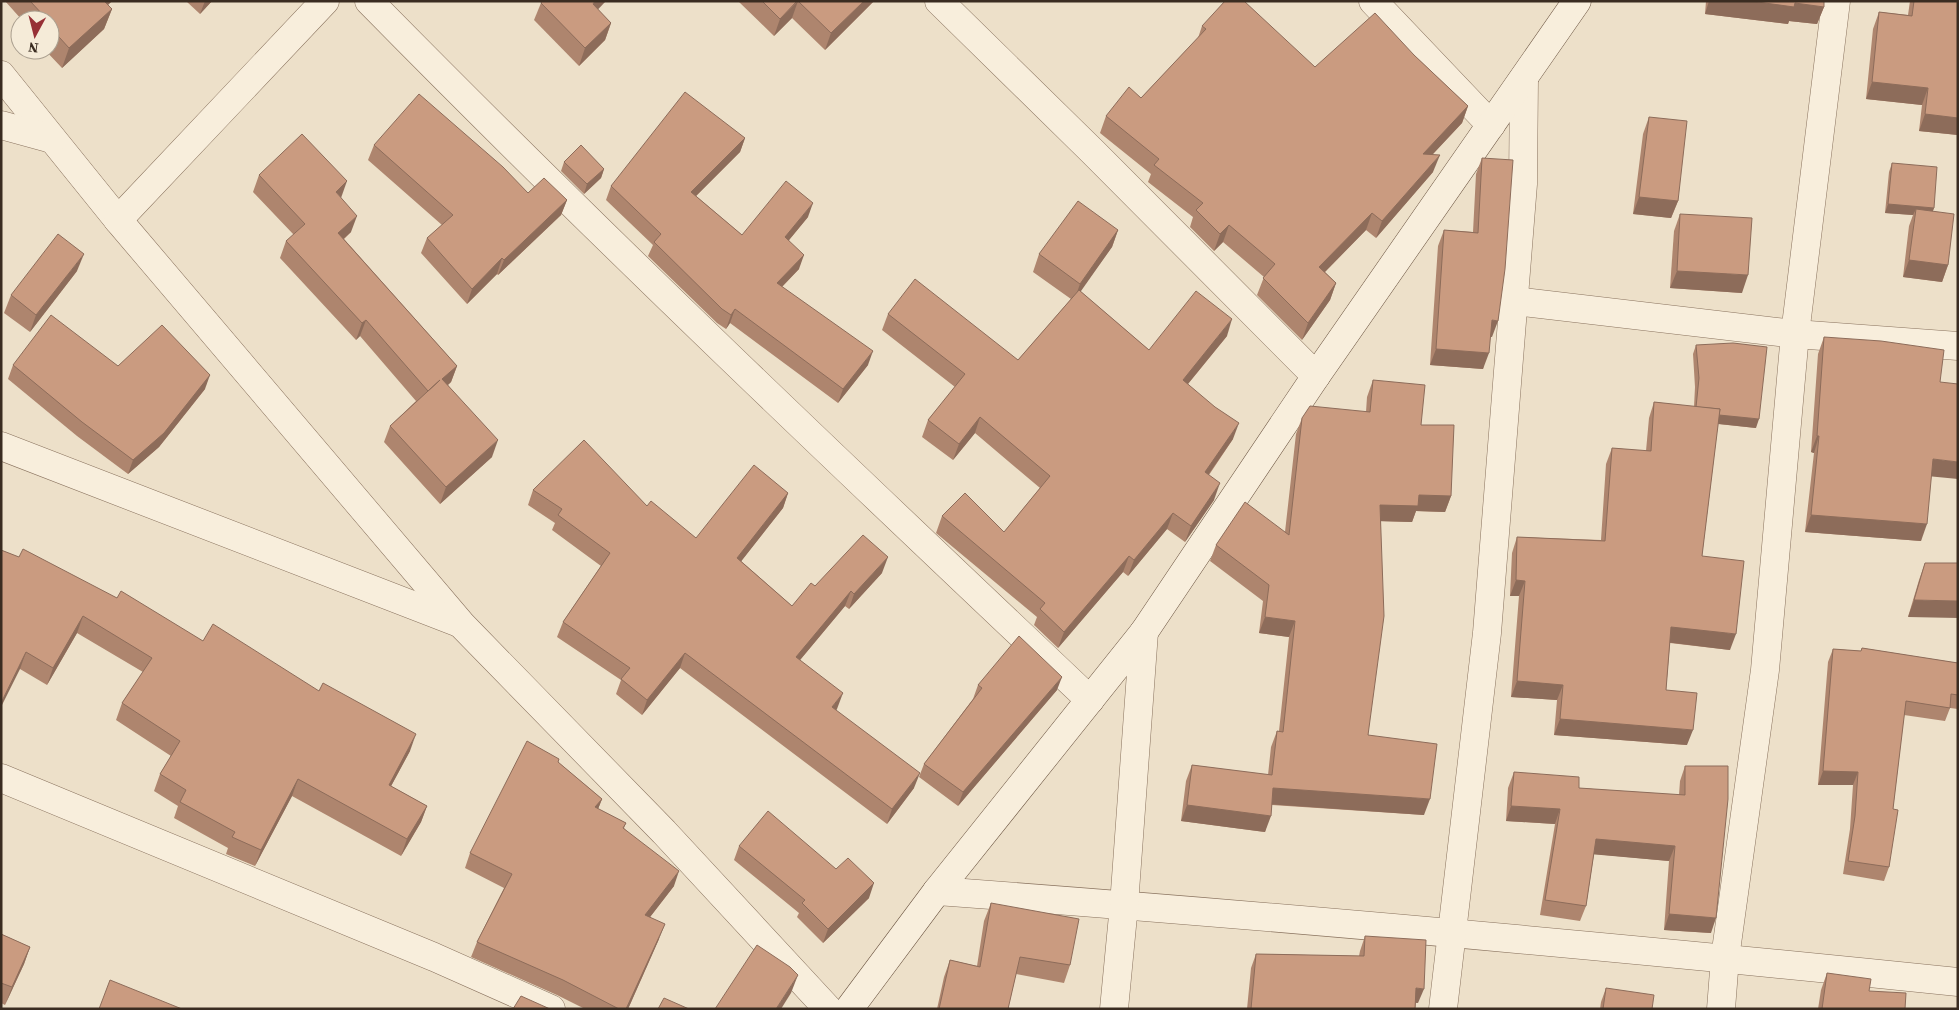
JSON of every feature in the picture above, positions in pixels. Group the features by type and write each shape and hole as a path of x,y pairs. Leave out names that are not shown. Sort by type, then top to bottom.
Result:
{"street":[{"path":"118,220 325,1"},
{"path":"369,1 516,150 1090,700"},
{"path":"939,1 1093,152 1316,376"},
{"path":"1373,1 1491,125"},
{"path":"849,1009 937,891 1144,632 1316,376 1577,1"},
{"path":"1721,1009 1725,958 1765,670 1796,334 1836,1"},
{"path":"1,75 118,220 462,624 664,832 828,1009"},
{"path":"1443,1009 1486,633 1515,301 1523,184 1524,78"},
{"path":"1,125 52,139"},
{"path":"1515,301 1796,334 1958,346"},
{"path":"1,446 462,624"},
{"path":"1114,1009 1124,905 1144,632"},
{"path":"1,778 434,957 551,1009"},
{"path":"937,891 1124,905 1725,958 1958,982"}],"building":[{"path":"30,1 104,1 112,9 69,48 60,38 60,10 38,10"},
{"path":"542,1 595,1 593,4 611,23 585,48 541,3"},
{"path":"762,1 797,1 780,19"},
{"path":"798,1 864,1 831,33"},
{"path":"1225,1 1244,1 1315,67 1375,13 1414,55 1468,106 1423,154 1440,155 1382,221 1372,213 1319,267 1336,283 1308,323 1263,278 1275,264 1229,225 1220,234 1196,210 1203,203 1154,165 1159,159 1106,116 1129,87 1141,98 1206,29 1202,26"},
{"path":"1750,1 1824,1 1824,7 1795,3 1794,7"},
{"path":"1914,1 1958,1 1958,118 1925,114 1928,88 1872,82 1879,12 1912,16"},
{"path":"685,92 745,138 691,192 742,235 786,181 813,203 785,237 804,255 777,283 873,351 843,389 735,309 731,315 722,309 654,242 661,234 611,186"},
{"path":"419,94 503,167 528,193 544,178 567,200 504,260 502,258 472,289 427,238 453,215 374,145"},
{"path":"1649,117 1687,121 1678,201 1639,197"},
{"path":"302,134 347,181 336,192 357,216 338,233 457,366 442,379 498,440 446,487 390,426 440,380 428,391 366,320 362,323 286,241 305,224 259,175"},
{"path":"581,145 604,169 587,184 564,162"},
{"path":"1482,158 1513,160 1505,269 1498,321 1492,320 1489,353 1436,349 1444,230 1478,233"},
{"path":"1892,163 1937,167 1934,208 1888,204"},
{"path":"1078,201 1118,230 1080,284 1039,254"},
{"path":"1916,209 1954,214 1948,265 1909,260"},
{"path":"1680,214 1752,218 1748,275 1677,271"},
{"path":"58,234 84,254 36,315 11,295"},
{"path":"915,279 1018,360 1079,290 1149,350 1196,291 1232,319 1183,380 1215,407 1239,423 1205,472 1220,483 1191,526 1173,513 1134,560 1129,556 1064,632 1040,609 1045,603 942,516 965,493 1004,532 1050,476 980,417 959,444 928,420 965,374 888,314"},
{"path":"51,315 118,366 162,325 210,375 164,433 133,460 82,422 13,365"},
{"path":"1824,337 1881,341 1944,350 1940,382 1958,384 1958,462 1933,459 1927,524 1811,515 1819,436 1817,436"},
{"path":"1733,343 1767,347 1759,419 1719,415 1720,409 1696,407 1699,378 1696,345"},
{"path":"1373,380 1425,385 1421,425 1454,425 1451,496 1419,495 1418,506 1380,505 1384,616 1368,735 1437,744 1430,799 1273,788 1271,816 1187,805 1192,765 1272,775 1277,731 1283,732 1295,621 1265,617 1269,585 1216,545 1245,502 1289,535 1302,418 1310,406 1370,412"},
{"path":"1654,402 1720,409 1702,556 1744,561 1736,634 1671,627 1666,690 1697,693 1693,730 1560,719 1563,685 1517,681 1525,581 1516,580 1517,537 1605,541 1612,448 1651,451"},
{"path":"584,440 647,506 651,501 696,538 754,465 788,493 737,558 792,606 811,583 815,586 863,535 888,557 854,594 851,591 796,657 843,693 832,707 920,773 892,809 685,653 647,700 621,679 630,668 563,622 610,553 558,515 562,509 533,490"},
{"path":"23,549 117,598 121,591 203,641 213,624 319,691 323,683 416,734 389,785 427,806 407,839 298,779 261,850 232,837 235,832 180,802 186,790 160,774 180,741 122,703 152,658 83,616 53,668 26,652 1,703 1,550 19,557"},
{"path":"1925,563 1958,563 1958,601 1914,600"},
{"path":"1019,636 1062,677 963,792 924,764 982,688 978,685"},
{"path":"1862,648 1958,663 1958,695 1951,694 1950,708 1906,701 1893,809 1898,810 1889,867 1848,861 1855,816 1858,772 1823,771 1833,649 1861,651"},
{"path":"527,741 559,759 558,762 602,799 595,807 626,823 623,828 679,871 645,915 665,924 626,1009 619,1009 563,980 477,942 512,874 470,853"},
{"path":"1685,766 1728,766 1728,799 1716,918 1669,914 1675,846 1596,839 1586,906 1545,900 1560,809 1511,806 1514,772 1579,777 1579,788 1685,795"},
{"path":"768,811 836,869 848,858 874,883 828,929 802,903 805,900 739,846"},
{"path":"991,903 1079,919 1070,965 1020,957 1008,1009 939,1009 950,960 980,967"},
{"path":"1,934 30,947 12,987 1,983"},
{"path":"1365,936 1426,940 1424,989 1416,988 1415,1009 1251,1009 1256,954 1364,956"},
{"path":"757,945 790,967 798,975 776,1009 715,1009"},
{"path":"1827,973 1871,979 1869,991 1906,993 1905,1009 1822,1009"},
{"path":"110,980 182,1009 99,1009"},
{"path":"1606,988 1654,995 1652,1009 1603,1009"},
{"path":"521,996 550,1009 513,1009"},
{"path":"664,998 689,1009 658,1009"}]}
